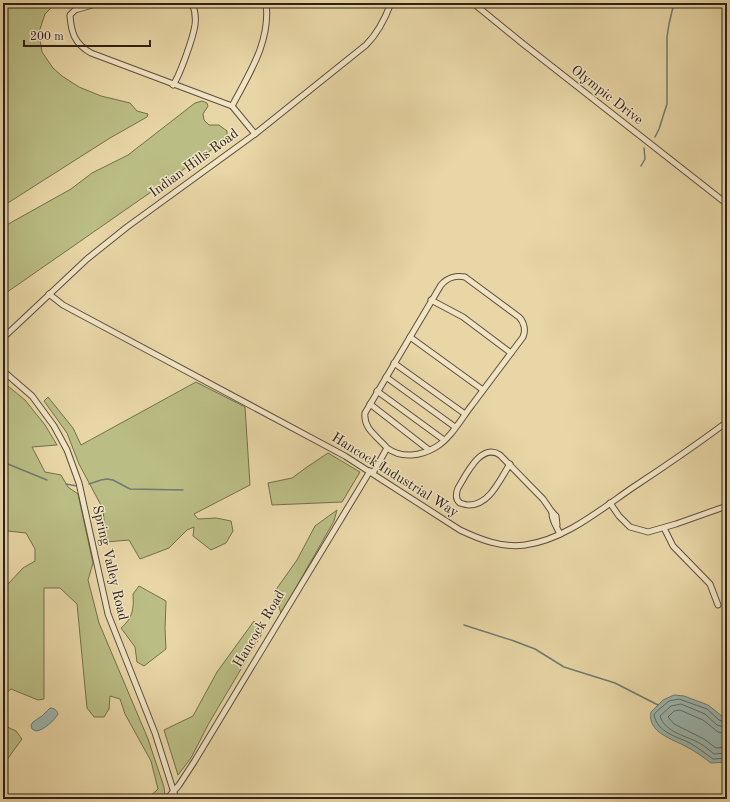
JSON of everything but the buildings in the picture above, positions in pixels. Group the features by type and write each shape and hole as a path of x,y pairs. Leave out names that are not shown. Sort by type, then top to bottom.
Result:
{"street":[{"path":"99,3 75,10 70,15 73,35 83,49 173,85 232,106 255,134"},
{"path":"173,85 194,31 195,13 192,3"},
{"path":"232,106 258,56 262,44 267,23 266,3"},
{"name":"Indian Hills Road","path":"3,338 87,259 127,227 255,134 366,45 374,38 380,29 391,3"},
{"name":"Olympic Drive","path":"474,3 522,43 727,204"},
{"path":"461,276 465,277 519,317 523,321 525,329 524,334 511,352 444,440 429,450 413,455 403,455 394,453 387,448 366,424 365,413 431,300 444,282 452,278 461,276"},
{"name":"Hancock Industrial Way","path":"49,294 63,305 345,456 460,530 478,539 504,545 523,545 542,541 560,534 610,503 727,422"},
{"path":"431,300 466,319 511,352"},
{"path":"410,337 483,390"},
{"path":"394,363 465,414"},
{"name":"Spring Valley Road","path":"3,371 32,396 54,426 67,450 79,483 108,614 158,739 176,799"},
{"path":"386,377 455,427"},
{"path":"377,391 444,440"},
{"path":"370,404 429,450"},
{"name":"Hancock Road","path":"167,799 194,762 387,448"},
{"path":"510,464 484,500 473,505 461,503 458,500 456,492 478,458 490,451 497,452 510,464 543,499 552,512 556,514 560,534"},
{"path":"610,503 619,516 630,527 648,532 664,528 727,506"},
{"path":"664,528 673,546 710,584 718,605"}],"green space":[{"path":"3,3 56,3 45,14 39,32 42,52 53,68 79,87 101,96 130,103 137,111 148,114 147,117 110,138 3,206"},
{"path":"202,101 207,103 208,106 203,114 204,120 209,125 219,125 227,131 227,137 220,144 3,295 3,227 71,189 92,173 128,155 195,103"},
{"path":"3,382 25,400 45,425 57,445 32,447 45,472 61,475 68,487 78,494 93,563 88,580 99,623 148,739 164,787 165,795 159,799 147,799 158,789 151,761 125,714 120,699 110,696 109,709 104,717 94,717 87,708 77,604 60,588 44,588 44,699 38,700 11,689 3,696 3,585 8,584 23,568 35,561 35,549 26,533 8,531 3,547"},
{"path":"196,382 245,407 250,485 194,514 198,519 216,518 231,521 233,531 226,543 211,550 193,536 194,527 187,530 169,548 140,559 129,540 106,542 103,509 79,464 67,433 44,401 48,397 73,428 81,445"},
{"path":"328,453 360,472 342,502 272,505 268,483 292,478"},
{"path":"337,510 334,521 281,614 275,591 297,560 315,526"},
{"path":"139,586 166,601 166,649 144,666 137,662 135,647 121,628 130,617 133,608 133,594"},
{"path":"254,621 263,632 209,723 191,758 178,775 164,730 193,716 217,672"},
{"path":"3,725 16,731 22,739 6,761 3,758"}],"water":[{"path":"674,695 684,696 708,705 727,720 727,762 711,763 693,750 668,738 653,725 651,712 663,700"},
{"path":"50,708 53,708 58,713 54,719 42,729 36,731 32,729 31,725 33,722"}],"waterway":[{"path":"655,137 667,104 667,37 674,3"},
{"path":"641,166 645,159 644,148"},
{"path":"3,462 47,480"},
{"path":"89,484 107,479 113,480 130,489 183,490"},
{"path":"66,484 77,486"},
{"path":"464,625 535,649 564,667 615,683 658,705"}]}
